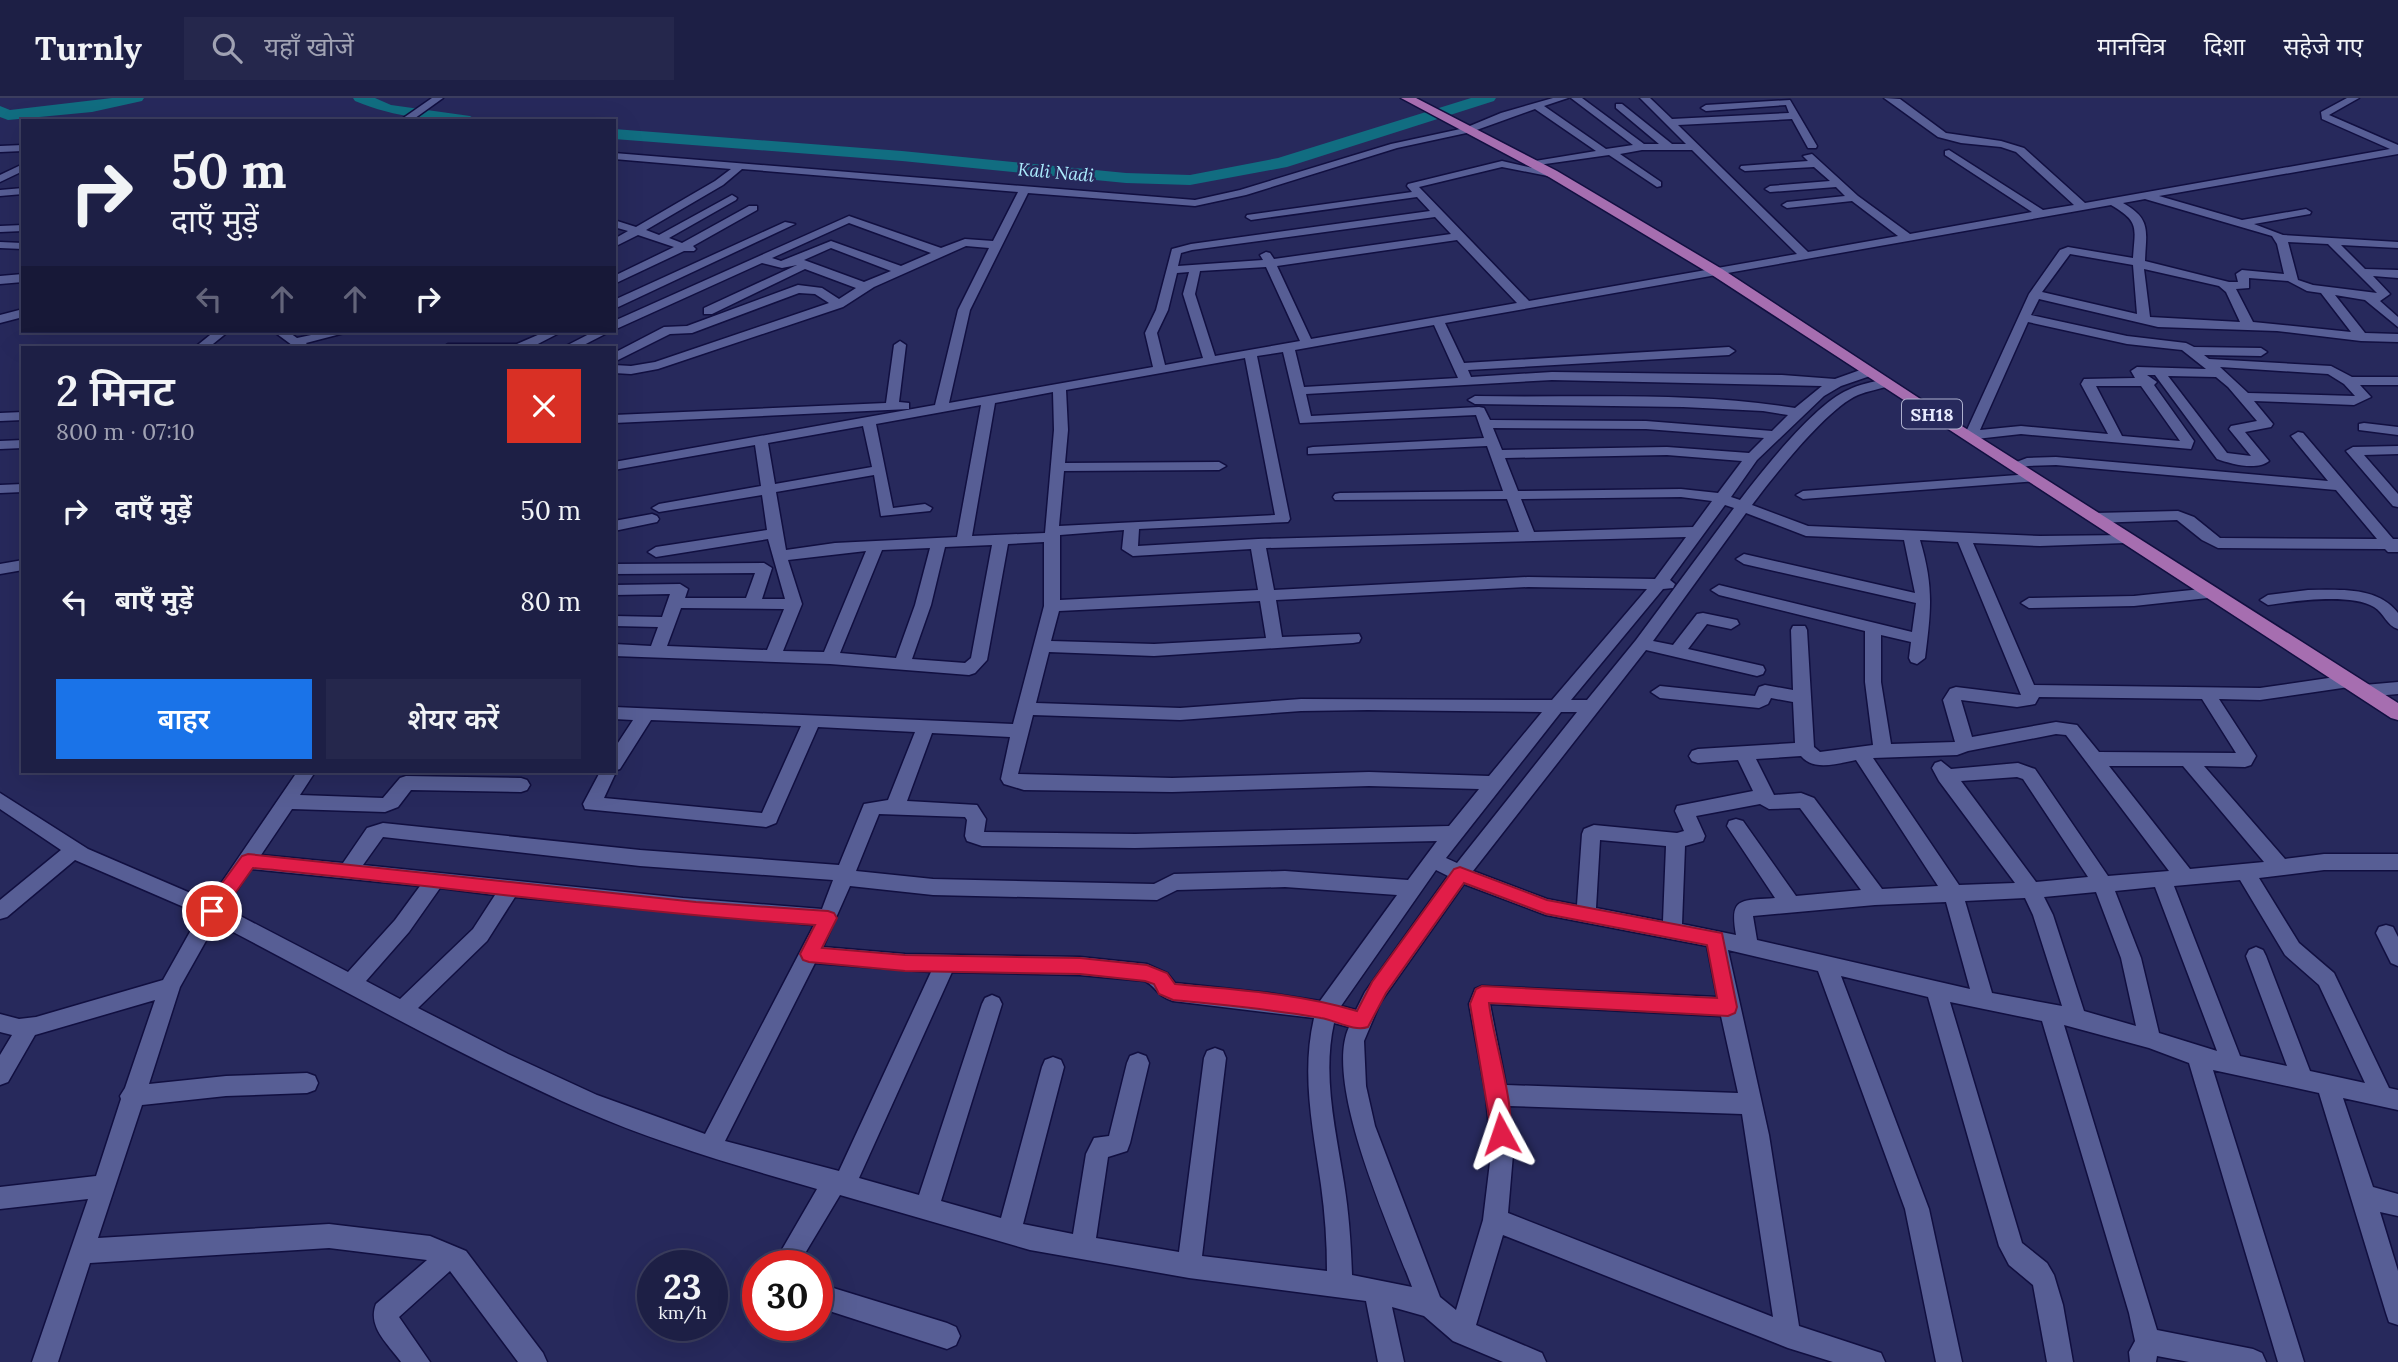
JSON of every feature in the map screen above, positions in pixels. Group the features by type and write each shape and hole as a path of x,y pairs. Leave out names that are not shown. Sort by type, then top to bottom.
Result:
{"main road":[{"name":"SH18","path":"1407,98 1553,174 1717,272 2031,478 2398,713"}],"street":[{"path":"407,119 439,98"},
{"path":"616,156 1183,203 1220,199 1242,193 1563,98"},
{"path":"1576,98 1642,147"},
{"path":"1645,98 1806,256"},
{"path":"1694,98 1706,108 1710,120"},
{"path":"1889,98 1899,102 1941,135 2021,150 2065,194 2084,207"},
{"path":"2354,98 2324,114 2325,117 2398,150"},
{"path":"1706,108 1787,100 1797,116 1812,155 1854,198 1907,237"},
{"path":"1535,106 1657,184"},
{"path":"1619,106 1668,146"},
{"path":"1670,122 1797,116"},
{"path":"1535,164 1642,147 1695,147"},
{"path":"0,149 21,148"},
{"path":"616,466 2398,150"},
{"path":"1950,153 2040,213"},
{"path":"1745,168 1812,155"},
{"path":"1526,305 1412,186 1493,165 1508,165 1553,174"},
{"path":"616,243 719,183 740,166"},
{"path":"0,179 21,168"},
{"path":"1770,190 1838,184"},
{"path":"942,405 964,310 1024,190"},
{"path":"0,193 21,191"},
{"path":"1242,193 1258,238 1307,343"},
{"path":"1251,216 1419,194"},
{"path":"2146,196 2281,238 2398,245"},
{"path":"660,239 732,198"},
{"path":"1787,205 1854,198"},
{"path":"2114,202 2139,218 2141,223 2138,262 2144,320"},
{"path":"616,279 683,247 753,208"},
{"path":"2239,223 2306,212"},
{"path":"1160,369 1151,333 1162,310 1174,254 1182,248 1437,213"},
{"path":"616,325 849,219 940,252"},
{"path":"616,224 717,258"},
{"path":"616,304 789,224"},
{"path":"11,228 0,244 21,246"},
{"path":"1171,270 1270,263 1458,236"},
{"path":"2281,238 2290,278"},
{"path":"616,369 631,370 658,365 839,304 900,270 969,241 997,245"},
{"path":"1969,436 2029,305 2063,252 2068,250 2138,262 2228,286 2245,285 2242,274 2290,278 2301,285 2381,297 2384,294 2332,242"},
{"path":"761,259 777,265 827,244 835,244 900,270"},
{"path":"793,260 866,287"},
{"path":"616,357 807,265"},
{"path":"1195,270 1189,294 1210,361"},
{"path":"2362,272 2398,274"},
{"path":"0,281 21,278"},
{"path":"616,280 636,295"},
{"path":"2228,286 2248,325"},
{"path":"672,329 688,330 798,289 818,291 839,304"},
{"path":"2325,290 2361,337"},
{"path":"2369,297 2391,310 2398,323"},
{"path":"2029,305 2091,308 2176,324 2248,325 2361,337 2398,338"},
{"path":"2029,305 2116,338 2179,345 2193,351 2244,397 2266,424 2236,429 2261,461 2232,460 2222,456 2163,377"},
{"path":"0,318 21,313"},
{"path":"1438,321 1486,424 1528,536"},
{"path":"203,346 220,333"},
{"path":"282,333 299,346 340,333"},
{"path":"524,346 553,333"},
{"path":"572,346 601,333"},
{"path":"2383,337 2398,352"},
{"path":"892,406 900,345"},
{"path":"1288,347 1302,417 1308,421 1477,405 1659,402 1763,407 1798,413"},
{"path":"1460,367 1729,351"},
{"path":"2193,351 2261,352"},
{"path":"780,556 835,548 964,542 1132,525 1283,519 1250,353"},
{"path":"1969,436 2021,430 2181,446 2188,444 2137,371 2163,377 2214,368 2331,370 2349,381 2363,400 2244,397"},
{"path":"1340,1285 1336,1210 1321,1087 1319,1033 1326,1010 1433,860 1558,704 1660,583 1752,457 1819,393 1836,383 1868,372"},
{"path":"1297,391 1601,376 1782,379 1836,383"},
{"path":"2117,439 2088,384 2094,381 2144,382"},
{"path":"2349,381 2398,381"},
{"path":"1431,1305 1364,1126 1355,1086 1353,1041 1361,1021 1379,988 1474,880 1591,706 1642,644 1774,465 1838,401 1853,392 1885,383"},
{"path":"1059,387 1061,430 1053,534 1052,606 1009,774 1010,779 1024,783 1172,785 1370,779 1495,783"},
{"path":"964,542 989,400"},
{"path":"616,419 961,404"},
{"path":"0,417 21,416"},
{"path":"869,421 886,513 925,508"},
{"path":"1486,424 1646,425 1776,435"},
{"path":"2364,427 2398,431"},
{"path":"2298,436 2395,547"},
{"path":"761,441 775,533 794,604 773,655"},
{"path":"0,445 21,444"},
{"path":"1313,451 1496,448 1655,451 1752,457"},
{"path":"2398,450 2353,451 2398,503"},
{"path":"2013,466 2027,462 2056,461 2340,486"},
{"path":"1058,467 1219,466"},
{"path":"616,525 655,513 880,470"},
{"path":"1803,495 2031,478"},
{"path":"0,489 21,488"},
{"path":"1340,496 1659,493 1721,498 1806,531 2073,542 2125,538"},
{"path":"2095,518 2178,515 2188,519 2207,537 2218,543 2395,547"},
{"path":"1132,525 1130,548 1133,551 1258,544 1695,532"},
{"path":"656,552 775,533"},
{"path":"1911,537 1921,572 1924,600 1917,658"},
{"path":"616,650 830,658 960,669 975,666 979,660 1001,539"},
{"path":"1963,745 1964,740 1952,700 1956,693 2024,702 2031,698 1965,539"},
{"path":"902,664 933,578 938,543"},
{"path":"1258,544 1275,643"},
{"path":"830,658 876,546"},
{"path":"1744,559 1924,600"},
{"path":"0,569 21,565"},
{"path":"616,569 764,568 752,604"},
{"path":"1052,606 1528,582 1660,583 1685,587"},
{"path":"616,590 679,588 681,591 657,652"},
{"path":"1719,590 1919,639"},
{"path":"2029,603 2134,601 2211,593"},
{"path":"2268,600 2304,595 2370,599 2385,607 2398,624"},
{"path":"676,603 794,604"},
{"path":"1670,651 1703,618 1731,624"},
{"path":"616,621 668,622"},
{"path":"1873,628 1873,682 1883,750"},
{"path":"1799,630 1805,749 1811,756 1820,760 1883,750 1948,750 1963,745 2064,728 2075,733 2184,876"},
{"path":"1042,646 1154,650 1353,638"},
{"path":"1642,644 1757,670"},
{"path":"2028,691 2260,694 2349,681"},
{"path":"2364,691 2398,688"},
{"path":"1660,692 1759,702 1765,691 1801,698"},
{"path":"2095,759 2240,761 2247,756 2207,694"},
{"path":"1027,709 1180,714 1314,705 1591,706"},
{"path":"616,713 1020,731"},
{"path":"616,761 646,714"},
{"path":"608,773 592,804 766,820 812,720"},
{"path":"895,807 926,726"},
{"path":"1698,757 1805,749"},
{"path":"1930,751 1945,776 2031,890 2043,915 2076,1018"},
{"path":"1744,753 1769,802 1801,800 1807,803 1877,897"},
{"path":"1861,753 1953,893 1984,1001"},
{"path":"2188,760 2280,867"},
{"path":"1945,776 2026,771 2103,884 2131,958 2150,1039"},
{"path":"45,1362 131,1096 170,987 184,957 212,911 305,773"},
{"path":"287,802 386,805 402,786 408,783 521,785"},
{"path":"1586,915 1591,835 1594,832 1679,840 1696,836 1685,810 1764,796"},
{"path":"0,800 75,849 212,911 500,1061 590,1104 710,1147 1009,1232 1189,1266 1376,1290 1431,1305 1462,1332 1533,1362"},
{"path":"710,1147 828,918 871,809 895,807 970,810 977,819 974,836 982,839 1135,841 1457,833"},
{"path":"1736,826 1791,905"},
{"path":"349,870 374,833 383,830 933,887 1157,892 1174,882 1285,879 1412,888"},
{"path":"1672,931 1676,843 1679,840"},
{"path":"0,911 75,849"},
{"path":"1433,860 1474,880 1546,907 1716,939 1984,1001 2076,1018 2150,1039 2197,1057 2390,1098"},
{"path":"248,861 436,879 696,909 828,918"},
{"path":"1748,947 1742,918 1744,910 1877,897 2031,890 2245,872 2324,862 2398,862"},
{"path":"2245,872 2292,948 2327,979 2390,1098"},
{"path":"2161,877 2232,1063"},
{"path":"351,983 390,941 436,879"},
{"path":"402,1010 480,935 510,888"},
{"path":"2386,933 2398,957"},
{"path":"1716,939 1728,1007 1751,1104 1779,1264 1788,1335"},
{"path":"809,954 945,965 1080,966 1147,973 1160,979 1166,989 1173,992 1279,1002 1326,1010 1361,1021"},
{"path":"2256,956 2302,1078"},
{"path":"795,1250 840,1183 945,965"},
{"path":"1826,965 1917,1209 1949,1362"},
{"path":"0,1023 28,1028 170,987"},
{"path":"1936,989 2011,1246 2015,1256 2037,1270 2044,1282 2060,1362"},
{"path":"1462,1332 1495,1220 1502,1154 1497,1095 1479,1004 1482,995 1728,1007"},
{"path":"927,1208 992,1004"},
{"path":"2050,1013 2141,1313 2146,1353"},
{"path":"0,1075 28,1028"},
{"path":"2197,1057 2291,1362"},
{"path":"1189,1266 1215,1058"},
{"path":"1083,1247 1097,1153 1102,1146 1112,1147 1119,1143 1138,1063"},
{"path":"1009,1232 1053,1067"},
{"path":"131,1096 226,1086 307,1083"},
{"path":"2326,1083 2364,1196 2398,1313"},
{"path":"1497,1095 1751,1104"},
{"path":"0,1198 103,1186"},
{"path":"2364,1196 2398,1205"},
{"path":"1495,1220 1788,1335 1826,1355 1872,1362"},
{"path":"83,1251 329,1236 390,1241 450,1255 457,1260 534,1362"},
{"path":"417,1362 384,1318 385,1312 450,1255"},
{"path":"1376,1290 1391,1362"},
{"path":"833,1300 947,1336"},
{"path":"2146,1353 2157,1342 2253,1362"}],"waterway":[{"name":"Kali Nadi","path":"0,111 8,115 92,107 136,98"},
{"name":"Kali Nadi","path":"361,98 388,109 456,119"},
{"name":"Kali Nadi","path":"616,134 902,156 1126,178 1190,180 1281,163 1488,98"}],"route":[{"path":"212,911 248,861 449,880 696,909 828,918 809,954 905,963 1080,966 1147,973 1156,975 1166,989 1173,992 1279,1002 1326,1010 1361,1021 1372,998 1460,874 1546,907 1716,939 1728,1007 1482,995 1479,1004 1497,1095 1501,1134"}]}
